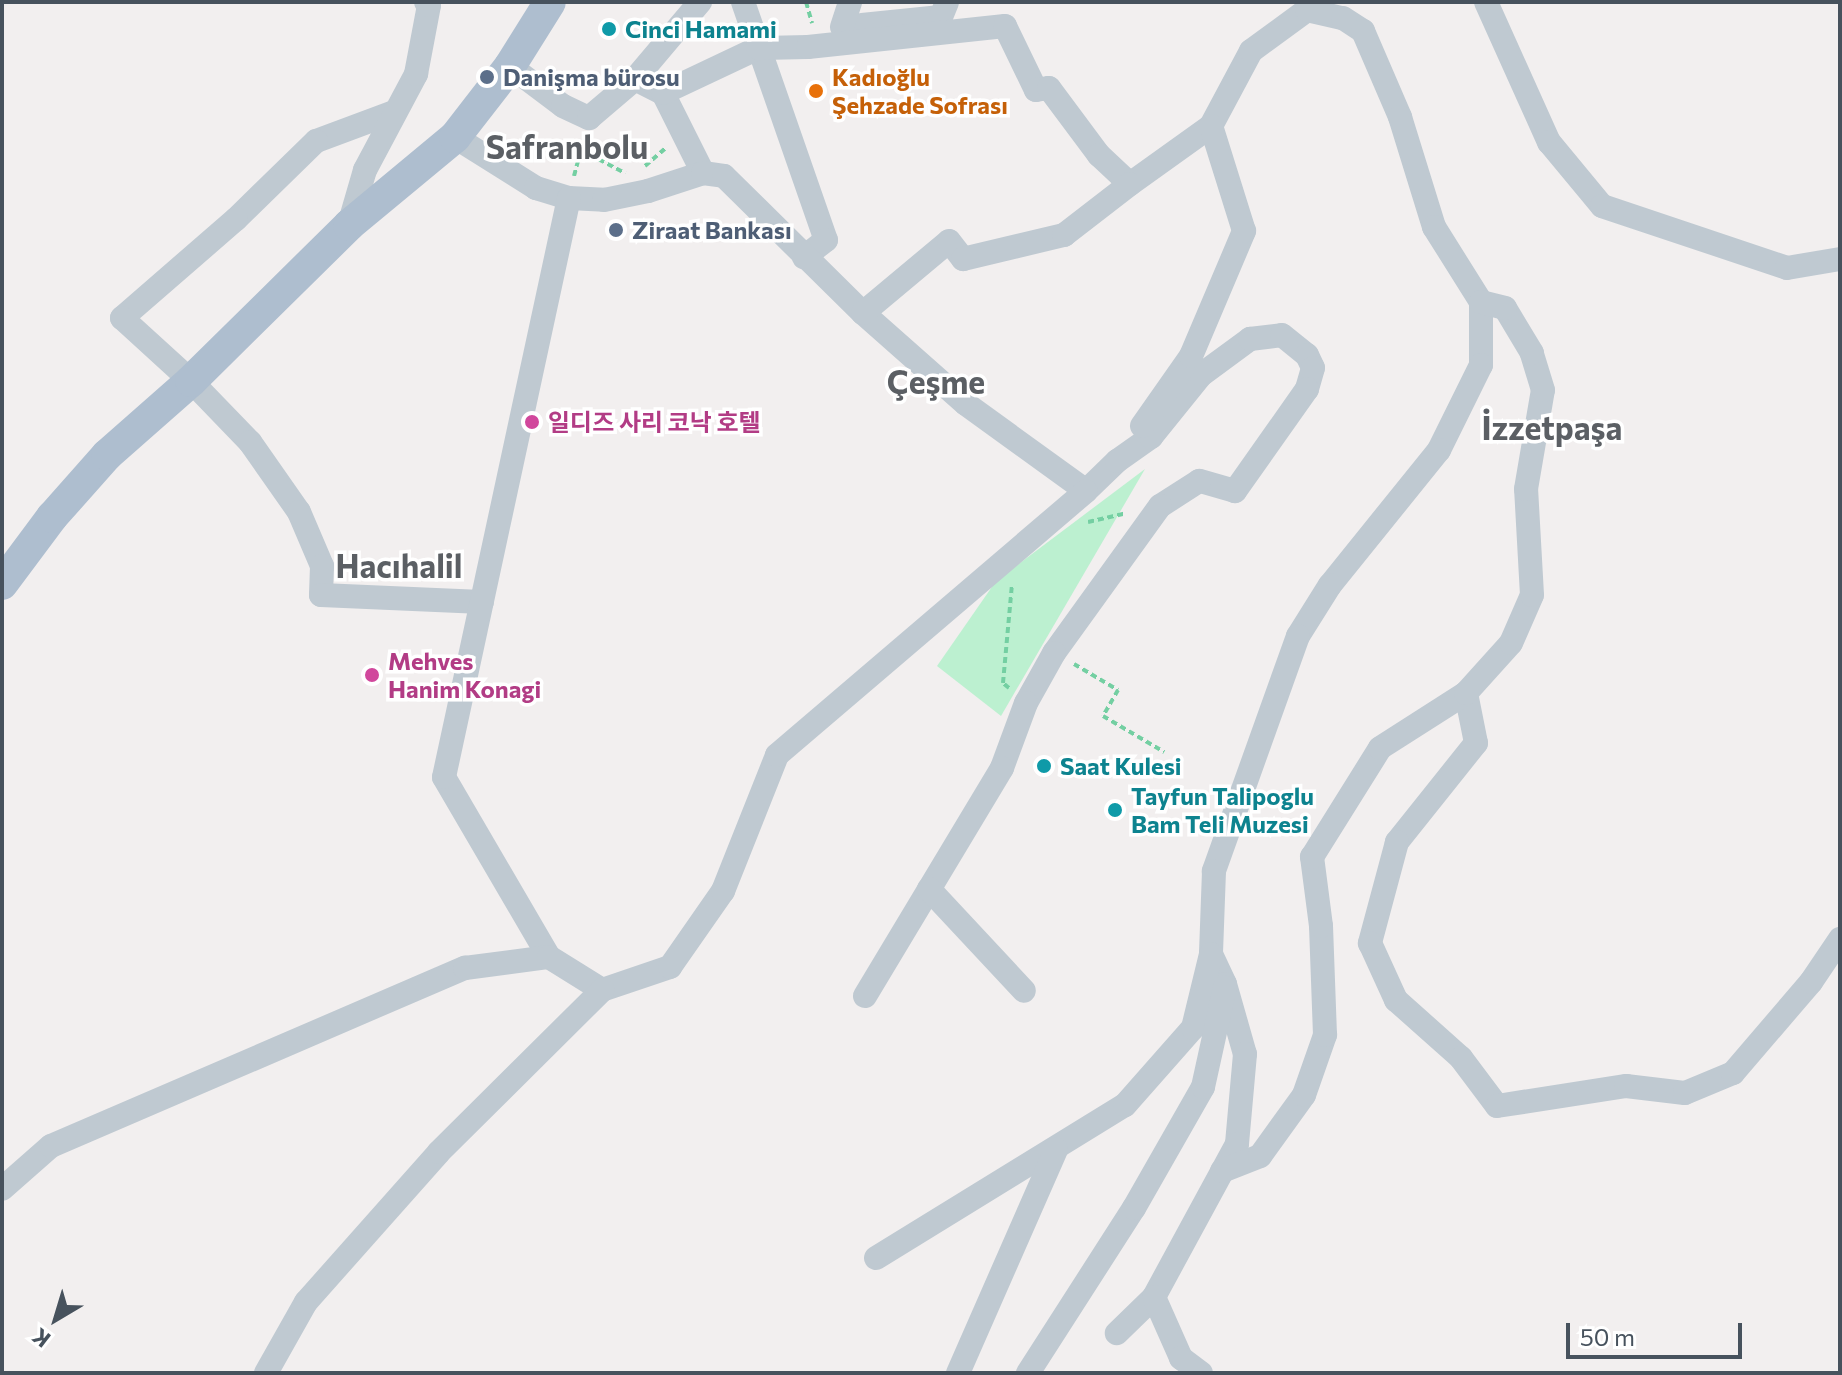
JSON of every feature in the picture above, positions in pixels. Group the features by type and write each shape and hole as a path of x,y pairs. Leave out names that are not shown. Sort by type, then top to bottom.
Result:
{"main road":[{"path":"2,584 52,517 107,455 191,381 349,225 455,137 510,66 550,2"}],"street":[{"path":"349,225 365,170 416,74 429,5 426,2"},
{"path":"510,66 563,106 589,118 635,79 700,2"},
{"path":"743,2 826,240 804,257"},
{"path":"842,27 850,2"},
{"path":"811,38 842,27 941,17 947,2"},
{"path":"1486,2 1549,142 1602,206 1787,268 1840,259"},
{"path":"863,313 949,241 963,259 1064,235 1211,126 1251,51 1307,10 1343,18 1363,31 1400,117 1434,227 1481,302 1481,365 1439,450 1330,585 1298,636 1214,871 1211,954 1193,1028 1125,1105 876,1258"},
{"path":"663,93 758,48 811,38 1005,26 1036,90 1049,88 1099,155 1130,184"},
{"path":"635,79 663,93 703,173"},
{"path":"394,112 316,141 236,219 122,318 191,381 250,442 299,512 322,566 321,595 482,602"},
{"path":"1117,461 1191,356 1244,231 1211,126"},
{"path":"455,137 536,188 569,198 604,200 648,191 703,173 724,176 863,313 966,404 1086,491"},
{"path":"569,198 444,777 549,957 602,990"},
{"path":"1222,1171 1260,1156 1304,1095 1325,1035 1321,926 1312,857 1380,748 1466,693 1511,643 1532,595 1526,489 1543,390 1532,353 1505,308 1481,302"},
{"path":"266,1373 306,1302 439,1152 602,990 670,967 723,891 777,755 1086,491 1117,461 1151,437 1201,375 1250,339 1282,335 1307,355 1313,368 1307,389 1235,491 1199,481 1160,506 1054,653 1026,703 1002,768 865,996"},
{"path":"1466,693 1476,743 1397,842 1370,943 1396,1000 1461,1058 1497,1106 1626,1086 1685,1093 1733,1073 1811,982 1840,939"},
{"path":"929,889 1024,991"},
{"path":"1117,1333 1154,1297 1237,1144 1245,1054 1225,984 1211,954"},
{"path":"2,1189 51,1146 465,968 549,957"},
{"path":"1028,1373 1134,1208 1203,1087 1225,984"},
{"path":"958,1373 1056,1150"},
{"path":"1154,1297 1174,1366 1201,1373"}],"path":[{"path":"806,2 811,38"},
{"path":"569,198 589,118"},
{"path":"643,168 684,134"},
{"path":"581,150 633,176"},
{"path":"1081,523 1160,506"},
{"path":"1012,580 1003,683 1026,703"},
{"path":"1054,653 1118,690 1103,716 1164,752"}],"green space":[{"path":"1145,469 1001,716 937,666 996,581"}],"place":[{"name":"Cinci Hamami","path":"609,29"},
{"name":"Danişma bürosu","path":"487,77"},
{"name":"Kadıoğlu Şehzade Sofrası","path":"816,91"},
{"name":"Ziraat Bankası","path":"616,230"},
{"name":"일디즈 사리 코낙 호텔","path":"532,422"},
{"name":"Mehves Hanim Konagi","path":"372,675"},
{"name":"Saat Kulesi","path":"1044,766"},
{"name":"Tayfun Talipoglu Bam Teli Muzesi","path":"1115,810"}],"district":[{"name":"Safranbolu","path":"567,146"},
{"name":"Çeşme","path":"936,381"},
{"name":"İzzetpaşa","path":"1552,427"},
{"name":"Hacıhalil","path":"399,565"}]}
